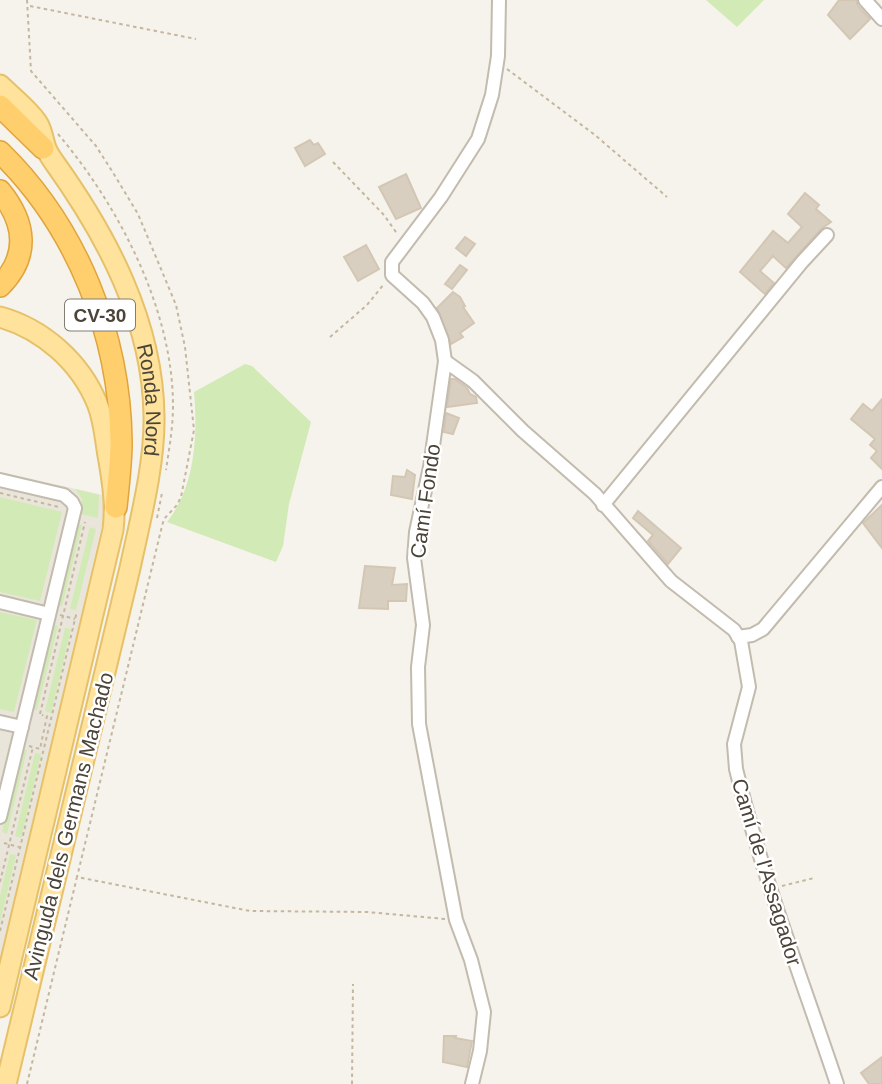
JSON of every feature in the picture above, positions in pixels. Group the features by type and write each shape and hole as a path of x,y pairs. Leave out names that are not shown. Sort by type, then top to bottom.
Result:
{"highway":[{"name":"Ronda Nord","path":"0,106 43,148"},
{"name":"Ronda Nord","path":"0,152 23,176 62,230 87,278 98,309 111,353 118,394 121,443 116,507"},
{"path":"0,191 10,203 22,238 20,260 0,286"}],"main road":[{"path":"0,85 40,126 43,148"},
{"name":"Ronda Nord","path":"43,148 83,203 114,257 136,313 147,358 154,418 145,500 130,568"},
{"name":"Avinguda dels Germans Machado","path":"0,317 26,326 44,337 76,368 88,385 98,404 105,429 116,507 113,530 4,971 0,1007"},
{"name":"Avinguda dels Germans Machado","path":"6,1084 130,568"}],"street":[{"path":"392,275 392,262 441,197 478,139 492,95 497,63 499,0"},
{"path":"865,0 882,19"},
{"path":"603,505 827,235"},
{"name":"Camí Fondo","path":"392,275 423,303 433,317 442,340 444,360 430,467 416,532 414,558 423,625 418,667 419,724 456,920 471,960 484,1012 480,1051 472,1084"},
{"path":"444,360 473,381 523,431 594,494 671,581 734,630 738,637 752,635 763,629 882,487"},
{"path":"0,480 64,495 75,508 54,614 0,817"},
{"path":"0,602 54,614"},
{"name":"Camí de l'Assagador","path":"738,637 749,687 734,744 736,769 789,951 811,1004 837,1084"},
{"path":"0,722 22,727"}],"path":[{"path":"29,5 196,39"},
{"path":"497,63 595,135 667,197"},
{"path":"333,162 384,215 404,245"},
{"path":"330,337 367,306 392,275"},
{"path":"0,493 65,508 64,517 86,523 40,714"},
{"path":"0,932 77,611"},
{"path":"54,614 77,619"},
{"path":"26,745 40,749 47,716 33,713"},
{"path":"43,732 49,733"},
{"path":"0,882 33,747"},
{"path":"4,843 22,848"},
{"path":"27,1084 77,877 250,911 367,912 456,920"},
{"path":"771,889 814,878"},
{"path":"352,1084 353,984"}],"shaded area":[{"path":"0,472 103,495 103,521 0,965"}],"green space":[{"path":"706,0 764,0 737,27"},
{"path":"245,364 252,366 311,422 289,504 283,546 276,562 167,522 184,493 189,477 195,443 194,392"},
{"path":"75,489 99,495 98,518 81,514 82,499"},
{"path":"0,497 62,512 40,601 0,592"},
{"path":"76,523 82,525 62,606 56,605"},
{"path":"90,527 96,529 76,610 70,609"},
{"path":"0,612 37,620 14,712 0,709"},
{"path":"52,624 58,626 37,710 32,708"},
{"path":"65,628 71,629 51,713 45,711"},
{"path":"22,749 27,750 7,834 2,832"},
{"path":"35,753 41,754 21,838 15,836"},
{"path":"10,854 16,855 0,922 0,896"}],"building":[{"path":"839,0 856,0 870,19 850,39 828,15"},
{"path":"310,140 314,145 318,143 325,154 305,166 295,148"},
{"path":"406,174 421,208 396,219 379,187"},
{"path":"805,193 819,205 816,209 831,222 821,229 786,268 773,256 760,271 774,283 765,294 740,272 773,231 788,243 802,227 788,214"},
{"path":"465,237 475,244 466,256 456,248"},
{"path":"366,245 379,269 358,281 344,257"},
{"path":"460,265 467,270 452,289 445,284"},
{"path":"453,292 460,297 474,323 460,333 463,337 451,344 437,308"},
{"path":"451,379 467,388 470,394 476,397 477,403 447,407"},
{"path":"882,399 882,469 871,458 877,451 870,445 875,439 851,419 863,404 872,411"},
{"path":"446,413 459,418 453,434 444,432"},
{"path":"407,470 415,475 412,499 391,495 393,476 405,477"},
{"path":"882,505 882,548 863,523"},
{"path":"638,511 681,548 668,564 648,541 653,535 633,518"},
{"path":"365,566 395,568 392,585 407,584 406,601 388,601 388,609 359,608"},
{"path":"444,1036 456,1036 455,1038 472,1041 467,1067 443,1062"},
{"path":"882,1057 882,1084 869,1084 861,1073"}]}
